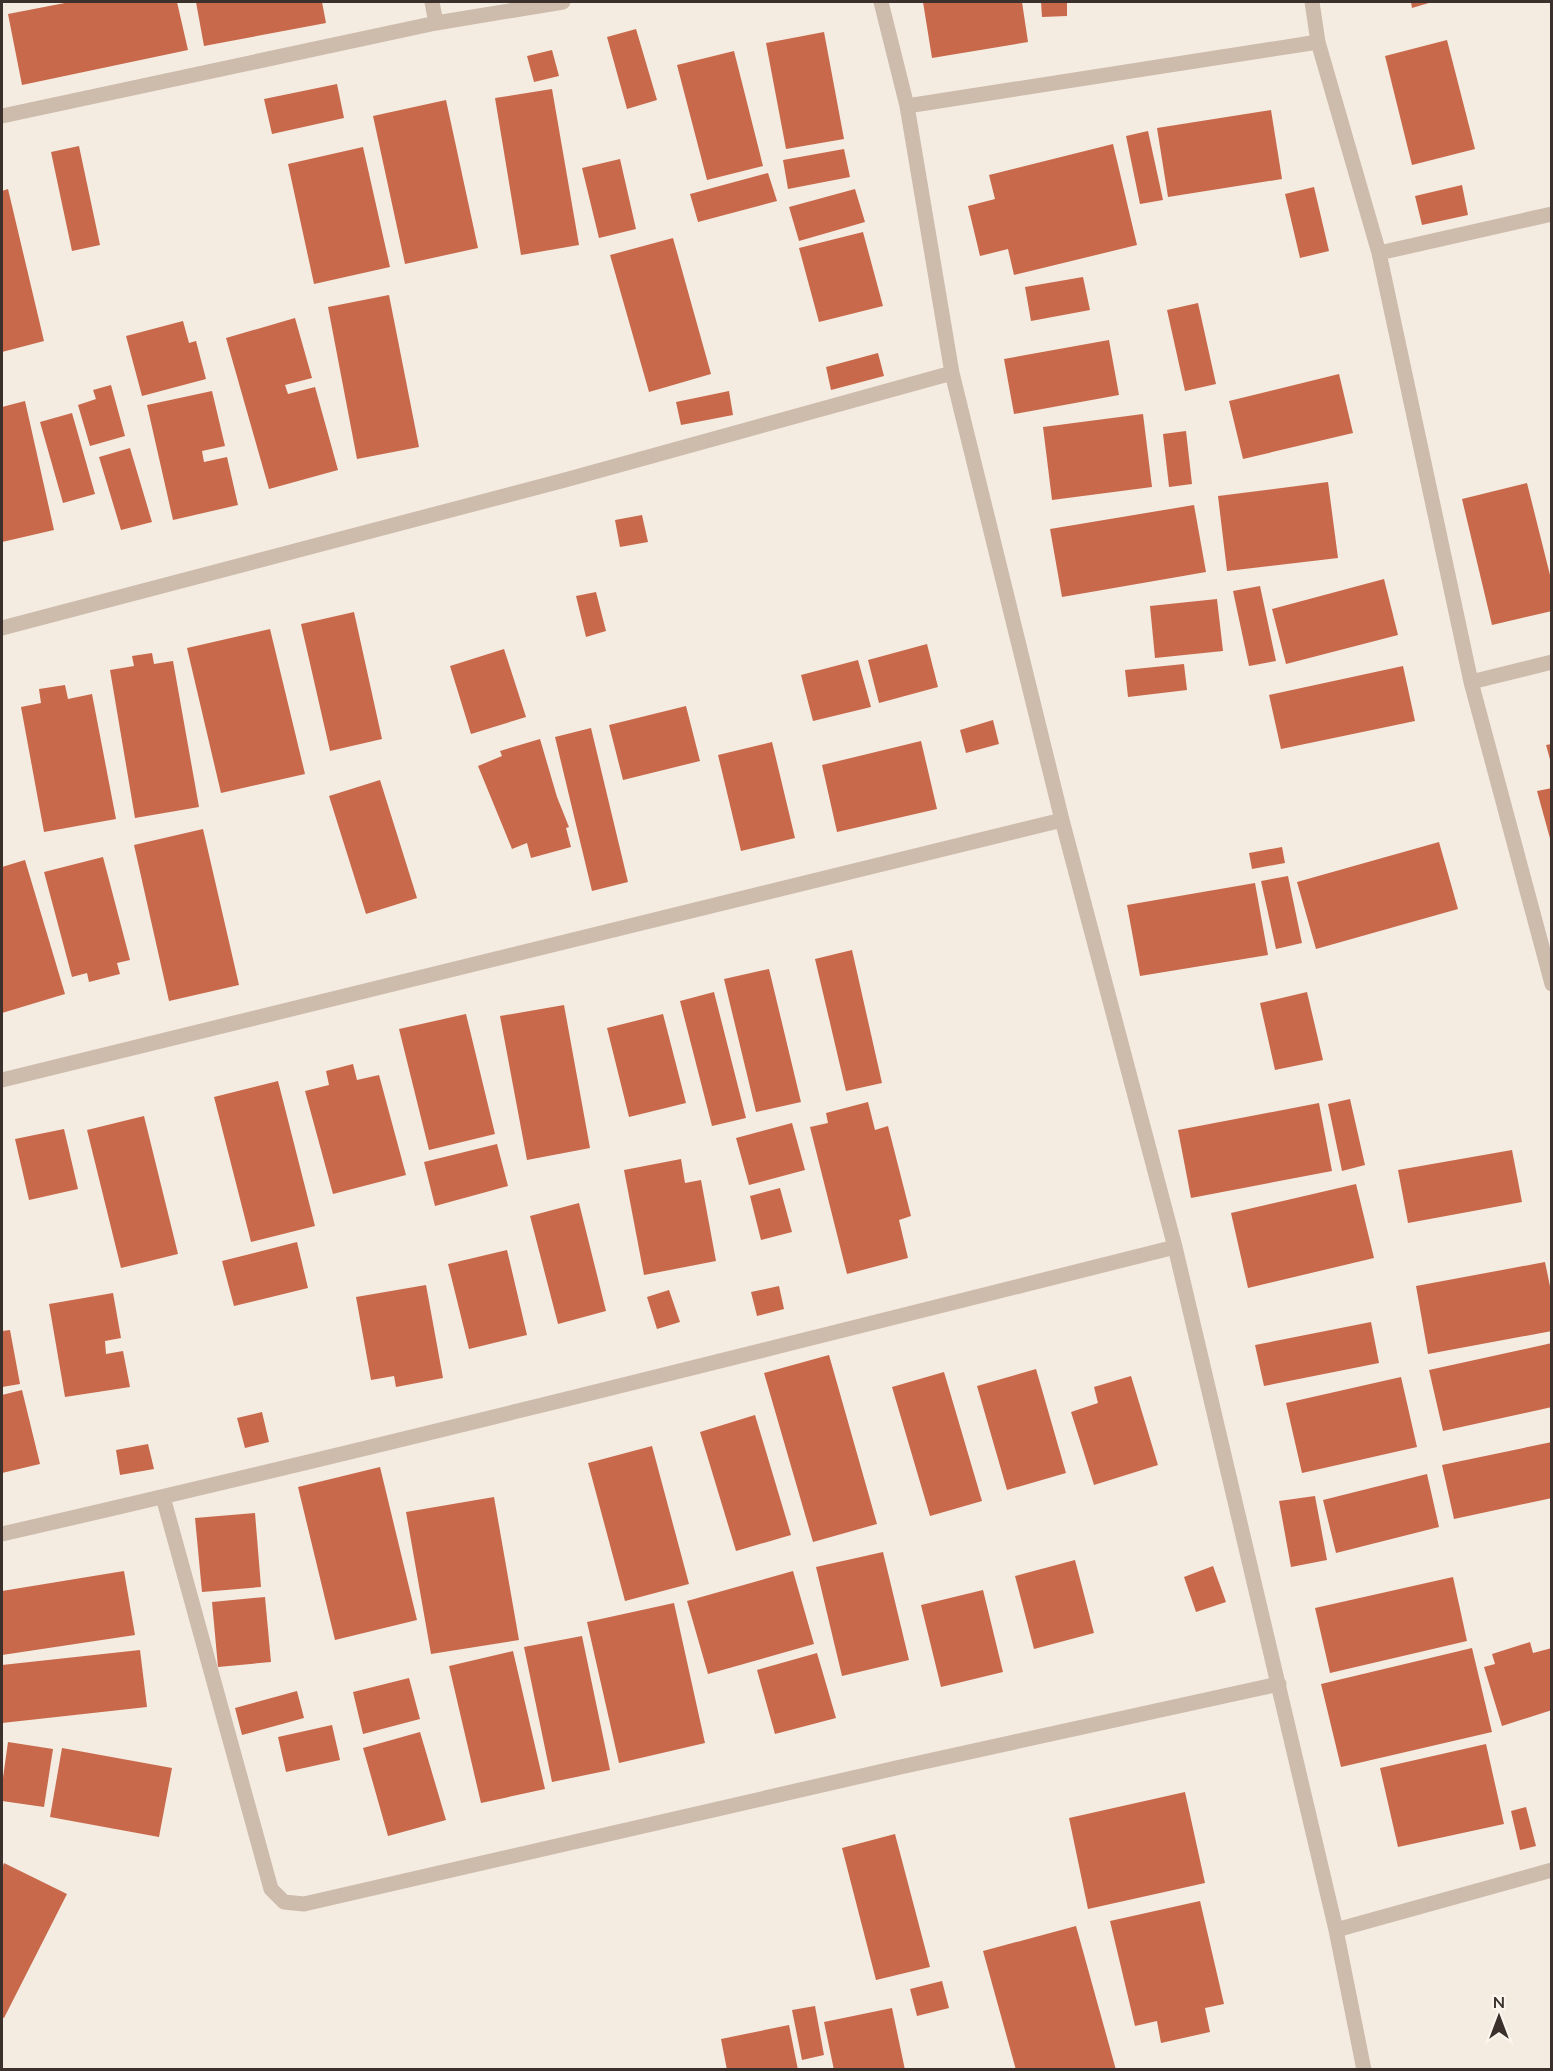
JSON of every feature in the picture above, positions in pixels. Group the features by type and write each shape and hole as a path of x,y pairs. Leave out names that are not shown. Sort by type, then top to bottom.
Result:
{"street":[{"path":"432,2 436,23"},
{"path":"2,116 436,23 563,2"},
{"path":"881,2 907,106 952,373 1062,820 1175,1247 1336,1930 1364,2070"},
{"path":"1312,2 1318,42 1379,254 1472,682 1551,984"},
{"path":"907,106 1318,42"},
{"path":"1379,254 1551,214"},
{"path":"2,628 565,480 952,373"},
{"path":"1472,682 1551,662"},
{"path":"2,1080 1062,820"},
{"path":"2,1534 674,1373 1175,1247"},
{"path":"163,1497 271,1889 284,1902 304,1904 896,1768 1279,1684"},
{"path":"1336,1930 1551,1870"}],"building":[{"path":"70,2 177,2 188,50 22,85 8,14"},
{"path":"196,2 322,2 326,23 204,46"},
{"path":"923,2 1022,2 1028,42 932,58"},
{"path":"1041,2 1067,2 1067,16 1042,17"},
{"path":"1411,2 1432,2 1412,8"},
{"path":"636,29 657,100 627,109 607,37"},
{"path":"824,32 844,139 786,149 766,43"},
{"path":"1447,40 1475,149 1412,165 1385,56"},
{"path":"552,50 559,76 534,82 527,56"},
{"path":"734,51 763,166 707,180 677,65"},
{"path":"337,84 344,118 272,134 264,99"},
{"path":"552,89 579,245 521,255 495,98"},
{"path":"446,100 478,248 405,264 373,116"},
{"path":"1271,110 1282,179 1168,197 1157,128"},
{"path":"1148,131 1163,200 1140,204 1126,136"},
{"path":"1113,144 1137,245 1014,275 1008,249 980,256 968,206 995,199 989,175"},
{"path":"79,146 100,245 72,251 51,152"},
{"path":"363,147 390,267 314,284 288,164"},
{"path":"844,149 850,177 788,189 783,160"},
{"path":"620,159 636,229 599,238 582,168"},
{"path":"768,173 777,201 698,222 690,194"},
{"path":"1462,185 1468,215 1422,225 1415,196"},
{"path":"1314,187 1329,251 1300,258 1285,194"},
{"path":"8,189 44,341 2,352 2,191"},
{"path":"855,189 865,222 799,241 789,207"},
{"path":"863,232 883,306 819,322 799,248"},
{"path":"673,238 711,374 649,392 610,255"},
{"path":"1083,277 1090,310 1031,321 1025,287"},
{"path":"389,295 419,447 357,459 328,307"},
{"path":"1198,303 1216,384 1185,391 1167,310"},
{"path":"295,318 312,378 285,385 288,394 315,387 338,470 269,489 226,338"},
{"path":"183,321 189,343 196,341 206,379 142,396 126,336"},
{"path":"1109,340 1119,395 1014,414 1004,359"},
{"path":"878,353 884,376 831,390 826,367"},
{"path":"1339,374 1353,433 1243,459 1229,401"},
{"path":"111,385 125,436 90,446 78,405 96,399 93,390"},
{"path":"212,391 225,446 202,451 204,462 227,457 238,505 173,520 147,405"},
{"path":"729,391 733,415 681,425 676,402"},
{"path":"25,401 54,530 2,542 2,407"},
{"path":"72,413 95,494 63,503 40,422"},
{"path":"1143,414 1152,487 1052,500 1043,427"},
{"path":"1186,431 1192,484 1169,487 1163,434"},
{"path":"130,448 152,522 121,530 99,457"},
{"path":"1328,482 1338,558 1227,571 1218,496"},
{"path":"1527,483 1552,583 1552,611 1492,625 1462,499"},
{"path":"1194,505 1206,572 1062,597 1050,529"},
{"path":"642,515 648,542 620,547 615,520"},
{"path":"1384,579 1398,635 1286,664 1272,609"},
{"path":"1260,586 1276,661 1249,666 1233,591"},
{"path":"596,592 606,631 586,637 576,596"},
{"path":"1217,599 1223,651 1155,658 1150,606"},
{"path":"354,612 382,739 330,751 301,624"},
{"path":"270,629 305,774 221,793 187,648"},
{"path":"927,644 938,687 879,703 868,660"},
{"path":"504,649 526,717 471,734 450,666"},
{"path":"152,653 154,664 173,661 199,807 135,818 110,670 134,666 132,656"},
{"path":"858,660 871,707 813,721 801,675"},
{"path":"1184,664 1187,690 1128,697 1125,670"},
{"path":"1403,666 1415,721 1281,749 1269,695"},
{"path":"65,685 68,699 92,694 116,819 44,832 21,707 41,703 39,689"},
{"path":"686,706 700,761 623,780 609,725"},
{"path":"993,720 999,744 966,753 960,730"},
{"path":"591,728 628,882 592,891 555,737"},
{"path":"540,739 557,797 569,827 566,828 571,847 531,858 527,843 512,849 478,766 502,756 500,751"},
{"path":"921,741 937,809 837,832 822,765"},
{"path":"772,742 795,838 741,851 718,755"},
{"path":"1552,744 1552,763 1551,763 1546,745"},
{"path":"380,780 417,898 366,914 329,796"},
{"path":"1552,788 1552,842 1551,842 1537,791"},
{"path":"203,829 239,985 169,1001 134,845"},
{"path":"1439,842 1458,909 1316,949 1297,882"},
{"path":"1282,847 1285,863 1252,869 1249,853"},
{"path":"103,857 130,960 117,963 120,974 89,982 87,973 72,977 44,872"},
{"path":"25,860 65,994 2,1013 2,867"},
{"path":"1288,876 1302,943 1276,949 1261,881"},
{"path":"1255,883 1268,955 1140,976 1127,905"},
{"path":"852,950 882,1083 846,1091 815,959"},
{"path":"769,969 801,1102 756,1112 724,979"},
{"path":"714,992 746,1118 712,1126 680,1001"},
{"path":"1307,992 1323,1060 1275,1070 1260,1003"},
{"path":"564,1005 590,1148 527,1160 500,1016"},
{"path":"466,1014 495,1134 429,1150 399,1029"},
{"path":"663,1014 686,1103 629,1117 607,1028"},
{"path":"353,1064 357,1080 379,1075 406,1175 333,1194 305,1091 329,1085 326,1071"},
{"path":"278,1081 315,1226 251,1242 214,1097"},
{"path":"1350,1099 1365,1165 1342,1171 1328,1104"},
{"path":"868,1102 875,1130 888,1126 911,1216 899,1220 908,1258 847,1274 810,1127 828,1123 826,1113"},
{"path":"1319,1103 1332,1171 1191,1198 1178,1130"},
{"path":"144,1116 178,1254 121,1268 87,1130"},
{"path":"792,1123 805,1170 749,1185 736,1138"},
{"path":"64,1129 78,1189 29,1200 15,1139"},
{"path":"497,1144 508,1186 435,1206 424,1162"},
{"path":"1512,1150 1522,1202 1408,1223 1398,1170"},
{"path":"681,1159 685,1183 701,1180 716,1261 644,1275 624,1170"},
{"path":"1356,1184 1374,1258 1248,1288 1231,1213"},
{"path":"780,1188 792,1232 761,1240 750,1196"},
{"path":"579,1203 606,1311 558,1324 530,1216"},
{"path":"297,1242 308,1288 234,1306 222,1261"},
{"path":"507,1250 527,1335 469,1349 448,1264"},
{"path":"1545,1262 1552,1296 1552,1331 1428,1354 1416,1286"},
{"path":"426,1285 443,1378 396,1387 394,1376 371,1380 356,1297"},
{"path":"779,1286 784,1309 757,1316 751,1292"},
{"path":"669,1290 680,1322 657,1329 647,1297"},
{"path":"113,1293 121,1338 105,1341 106,1354 123,1351 130,1387 65,1397 49,1304"},
{"path":"1371,1322 1379,1363 1264,1386 1255,1345"},
{"path":"10,1330 20,1384 2,1387 2,1331"},
{"path":"1552,1343 1552,1407 1443,1431 1429,1370"},
{"path":"829,1355 877,1524 813,1542 764,1373"},
{"path":"1036,1369 1066,1473 1007,1490 977,1386"},
{"path":"944,1372 982,1501 930,1516 892,1387"},
{"path":"1131,1376 1158,1465 1094,1485 1071,1412 1098,1403 1094,1387"},
{"path":"1401,1377 1417,1447 1302,1473 1286,1403"},
{"path":"22,1390 40,1464 2,1473 2,1395"},
{"path":"262,1412 269,1442 245,1448 237,1418"},
{"path":"755,1415 791,1535 736,1551 700,1432"},
{"path":"1552,1442 1552,1498 1454,1519 1442,1465"},
{"path":"148,1444 154,1469 120,1475 116,1450"},
{"path":"652,1446 689,1584 625,1601 588,1463"},
{"path":"380,1467 417,1620 335,1640 298,1487"},
{"path":"1427,1474 1439,1527 1336,1553 1323,1500"},
{"path":"1315,1496 1327,1560 1291,1567 1279,1501"},
{"path":"494,1497 519,1640 431,1654 406,1512"},
{"path":"255,1513 261,1587 202,1592 195,1518"},
{"path":"883,1552 909,1660 842,1676 816,1567"},
{"path":"1075,1560 1094,1633 1034,1649 1015,1576"},
{"path":"1213,1566 1226,1602 1196,1612 1184,1577"},
{"path":"124,1571 135,1635 2,1655 2,1591"},
{"path":"793,1571 814,1644 708,1674 687,1601"},
{"path":"1453,1577 1467,1641 1330,1673 1315,1608"},
{"path":"983,1590 1003,1672 941,1687 921,1605"},
{"path":"265,1597 271,1662 218,1667 212,1602"},
{"path":"674,1603 705,1743 619,1763 587,1622"},
{"path":"582,1636 610,1770 552,1782 524,1647"},
{"path":"1530,1642 1533,1653 1552,1648 1552,1710 1502,1726 1484,1667 1495,1664 1492,1654"},
{"path":"1472,1648 1492,1732 1341,1767 1321,1684"},
{"path":"140,1650 147,1707 2,1723 2,1665"},
{"path":"513,1651 545,1789 481,1803 449,1666"},
{"path":"817,1653 836,1718 775,1734 757,1670"},
{"path":"409,1678 420,1719 363,1734 353,1692"},
{"path":"297,1691 304,1718 242,1735 235,1708"},
{"path":"332,1725 340,1760 286,1772 278,1737"},
{"path":"420,1732 446,1820 388,1836 363,1748"},
{"path":"8,1742 53,1749 44,1807 2,1801"},
{"path":"1486,1744 1504,1824 1398,1847 1380,1768"},
{"path":"62,1748 172,1768 159,1837 50,1817"},
{"path":"1185,1792 1205,1883 1088,1909 1069,1818"},
{"path":"1526,1807 1536,1846 1520,1850 1511,1811"},
{"path":"895,1834 930,1967 876,1980 842,1848"},
{"path":"4,1863 67,1894 4,2018 2,2017 2,1868"},
{"path":"1200,1901 1224,2004 1205,2008 1210,2032 1161,2043 1157,2021 1135,2026 1110,1921"},
{"path":"1076,1926 1116,2070 1016,2070 983,1951"},
{"path":"942,1981 949,2008 917,2016 910,1989"},
{"path":"815,2006 824,2055 802,2060 792,2010"},
{"path":"892,2008 905,2070 834,2070 824,2022"},
{"path":"789,2025 798,2070 727,2070 721,2039"}]}
